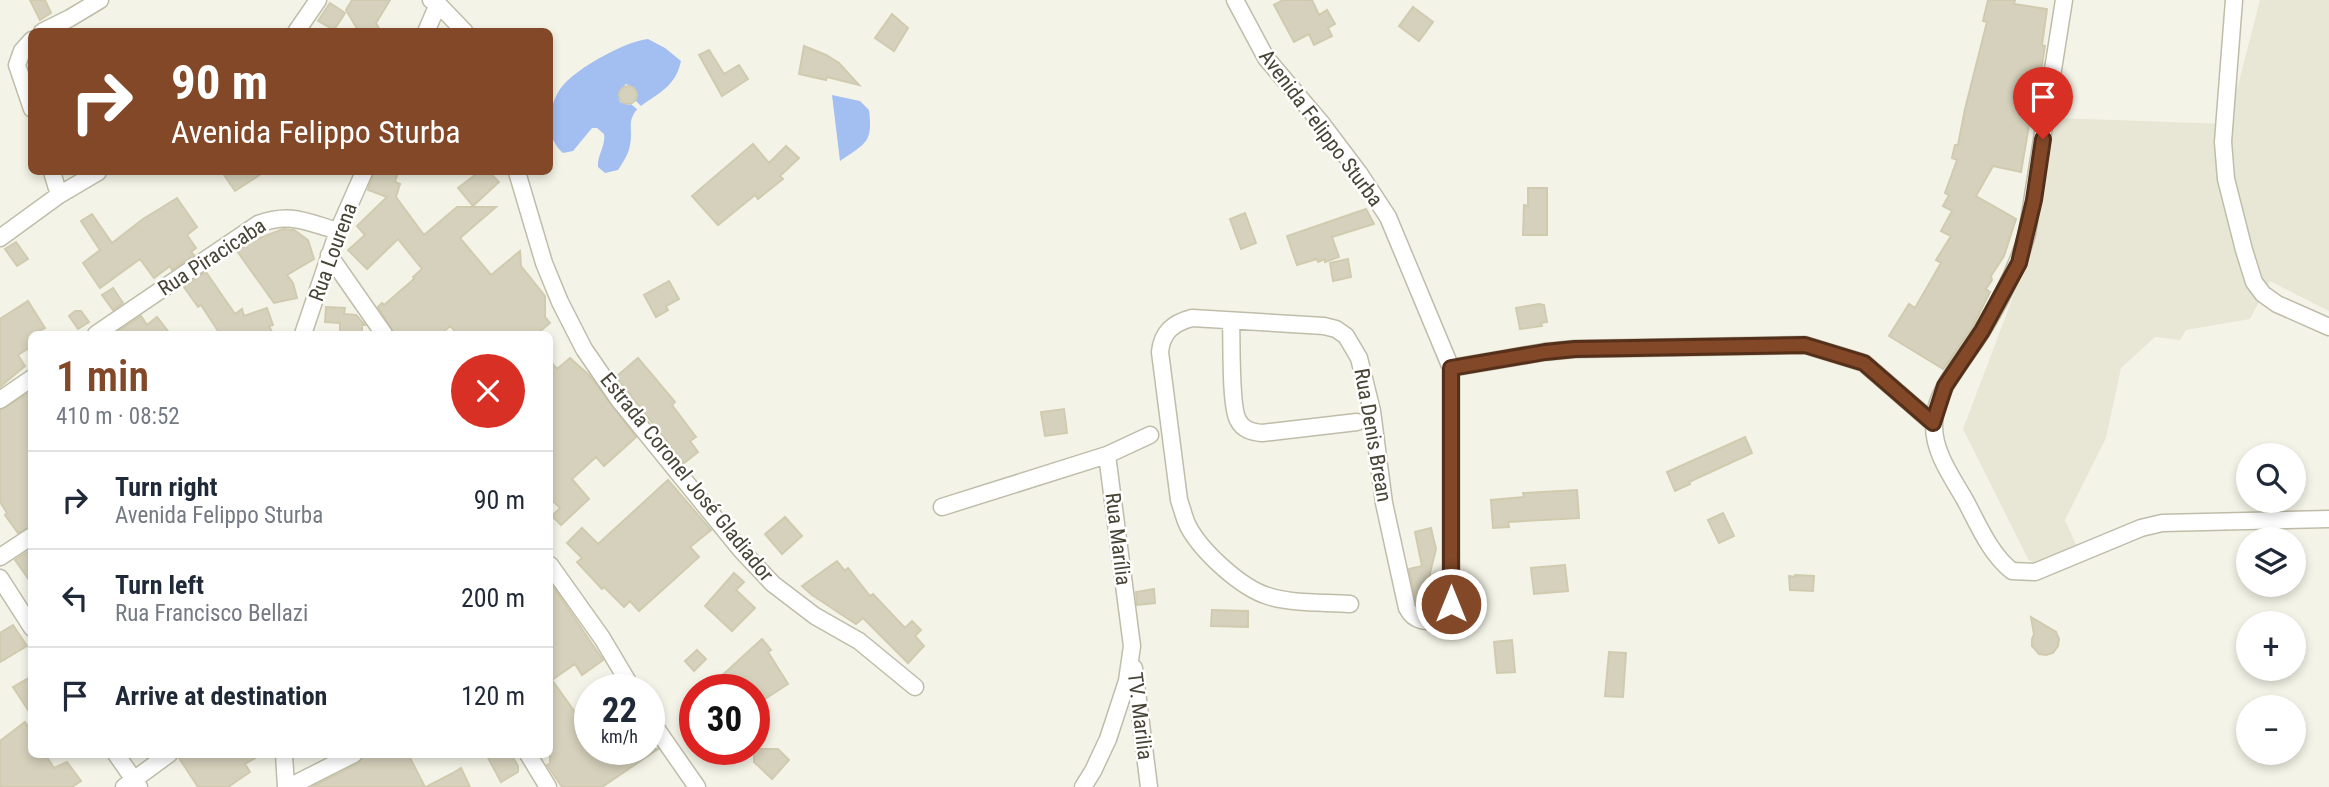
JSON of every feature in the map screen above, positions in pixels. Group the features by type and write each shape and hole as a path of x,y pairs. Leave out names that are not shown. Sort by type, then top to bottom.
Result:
{"street":[{"path":"50,28 100,0"},
{"path":"299,28 318,0"},
{"name":"Avenida Felippo Sturba","path":"1235,0 1266,58 1322,124 1388,217 1451,368"},
{"path":"2064,0 2034,200 2019,263 1982,331 1945,386 1933,423 1944,463 1994,552 2012,571 2035,572 2141,528 2162,523 2329,520"},
{"path":"2234,0 2222,142 2226,178 2244,250 2254,282 2263,294 2277,304 2329,327"},
{"path":"427,28 434,2 461,28"},
{"path":"28,44 22,51 17,65 28,97"},
{"path":"53,175 60,195"},
{"path":"0,238 92,175"},
{"name":"Rua Lourena","path":"304,331 338,231 363,175"},
{"name":"Estrada Coronel José Gladiador","path":"518,175 544,263 560,302 584,349 619,400 772,584 815,616 859,641 915,687"},
{"name":"Rua Piracicaba","path":"100,331 258,224 274,218 291,218 338,231"},
{"path":"329,255 382,331"},
{"name":"Rua Denis Brean","path":"1350,604 1269,596 1250,587 1197,541 1186,524 1179,500 1160,352 1161,342 1167,331 1177,322 1192,318 1324,326 1336,329 1346,336 1359,358 1372,411 1384,503 1407,608 1411,616 1429,621 1442,617 1451,604 1451,368"},
{"path":"1231,321 1235,411 1243,427 1262,433 1357,422"},
{"path":"1451,368 1575,349 1805,345 1864,363 1933,423"},
{"path":"0,400 28,382"},
{"path":"942,507 1107,455 1150,435"},
{"name":"Rua Marília","path":"1083,787 1094,771 1108,739 1127,681 1132,646 1107,455"},
{"path":"0,557 28,539"},
{"path":"553,569 602,638 623,674"},
{"path":"0,578 28,622"},
{"name":"TV. Marilia","path":"1132,646 1149,787"},
{"path":"665,741 697,787"},
{"path":"118,758 132,785 164,758"},
{"path":"284,758 287,787 346,758"},
{"path":"530,758 548,787"}],"shaded area":[{"path":"2260,0 2329,0 2329,311 2270,281 2250,319 2186,330 2180,340 2155,337 2121,368 2106,438 2065,520 2079,552 2041,569 2028,559 1963,429 2035,239 2055,118 2228,124"}],"water":[{"path":"648,39 681,61 677,73 664,90 636,111 631,122 631,140 626,158 618,170 605,173 598,167 604,134 597,128 592,128 573,151 563,153 556,146 553,139 553,104 555,97 574,75 605,55"},
{"path":"832,95 860,101 869,110 870,129 866,141 840,161"}],"pier":[{"path":"626,84 635,88 635,100 641,106 638,110 631,104 620,102 619,92"}],"building":[{"path":"30,0 45,0 51,13 40,20"},
{"path":"352,0 390,0 376,23 379,28 357,28 346,10"},
{"path":"1283,0 1312,0 1319,15 1327,10 1335,24 1328,28 1332,36 1314,45 1309,34 1294,42 1274,5"},
{"path":"1988,0 2015,0 2014,4 2047,9 2042,45 2045,46 2021,172 1993,166 1976,196 2016,219 2004,256 1986,289 1990,292 1973,326 1943,369 1889,336 1909,304 1915,308 1941,263 1936,260 1951,236 1941,231 1952,211 1943,206 1949,195 1945,193 1957,160 1952,158 1955,145 1958,145 1987,22 1983,21"},
{"path":"330,3 345,13 335,28 318,21"},
{"path":"1413,7 1433,22 1419,41 1399,26"},
{"path":"892,14 908,28 894,51 875,38"},
{"path":"804,46 839,63 859,85 799,74"},
{"path":"709,50 724,74 739,65 748,79 722,96 699,55"},
{"path":"628,86 636,91 637,95 632,103 628,104 620,99 619,95 624,87"},
{"path":"753,144 769,163 786,146 799,158 780,176 783,179 758,199 755,195 718,225 692,196"},
{"path":"224,175 259,175 235,191"},
{"path":"373,175 397,175 395,182 400,184 396,197 424,235 457,207 496,207 460,238 491,275 520,251 521,266 545,296 545,317 550,323 541,331 455,331 450,326 444,331 393,331 378,307 382,303 384,305 422,269 398,239 367,269 348,250 365,235 357,226 387,197 368,190"},
{"path":"475,175 492,175 499,182 473,206 458,188"},
{"path":"1528,188 1547,188 1547,235 1523,235 1524,205 1528,206"},
{"path":"177,198 197,227 187,235 196,248 191,252 194,255 172,270 170,266 154,278 140,259 100,288 83,263 100,250 81,221 92,214 112,243"},
{"path":"1366,209 1374,224 1332,237 1339,257 1325,262 1325,259 1318,262 1317,259 1297,265 1287,236"},
{"path":"1245,213 1256,243 1241,249 1230,219"},
{"path":"283,229 294,230 308,240 314,259 287,275 293,283 297,298 274,303 237,251 250,242"},
{"path":"16,242 28,259 17,266 5,249"},
{"path":"1348,259 1351,277 1333,281 1330,263"},
{"path":"206,272 235,314 242,309 244,316 267,308 273,325 269,326 272,331 218,331 201,305 198,307 184,287"},
{"path":"669,281 679,299 666,306 668,310 656,317 644,295"},
{"path":"113,288 123,303 113,310 102,295"},
{"path":"28,301 45,328 28,331 28,349 18,355 25,366 0,387 0,319"},
{"path":"1544,305 1547,322 1541,323 1542,326 1520,329 1516,308"},
{"path":"326,307 345,308 344,314 356,315 365,325 362,325 362,331 340,331 340,323 325,322"},
{"path":"75,311 81,311 89,322 78,329 69,316"},
{"path":"141,316 147,325 157,317 168,331 118,331"},
{"path":"570,358 589,375 636,437 604,466 596,457 572,479 589,499 561,525 553,517 560,508 553,501 553,364 557,369"},
{"path":"638,358 675,402 672,405 696,437 690,441 698,452 684,463 616,377"},
{"path":"28,394 28,528 18,533 5,515 7,513 0,502 0,410"},
{"path":"1064,409 1067,433 1045,436 1041,412"},
{"path":"1745,437 1752,453 1675,491 1667,472"},
{"path":"668,480 711,530 690,547 699,557 639,611 630,601 624,607 604,587 602,589 577,562 582,558 567,543 582,528 598,544"},
{"path":"1577,490 1579,518 1508,522 1509,527 1493,528 1491,500 1524,497 1523,493"},
{"path":"1723,513 1734,536 1719,543 1708,520"},
{"path":"785,517 802,536 782,554 765,534"},
{"path":"1431,528 1436,549 1430,573 1435,598 1416,601 1409,569 1422,566 1415,532"},
{"path":"28,552 28,578 15,560"},
{"path":"837,561 845,571 848,568 870,596 873,594 905,628 912,621 921,630 915,636 924,646 908,663 863,618 856,624 802,586"},
{"path":"1565,565 1568,591 1534,594 1531,568"},
{"path":"734,573 744,582 736,590 755,608 732,631 705,606"},
{"path":"1789,576 1814,576 1813,591 1790,590"},
{"path":"553,586 603,660 581,674 575,664 553,679"},
{"path":"1154,589 1155,603 1137,605 1136,592"},
{"path":"1212,610 1248,611 1248,627 1211,626"},
{"path":"2031,617 2056,632 2058,646 2053,653 2039,654 2032,646 2034,634"},
{"path":"13,625 27,646 0,662 0,633"},
{"path":"762,639 771,650 768,652 788,684 770,696 770,674 724,674"},
{"path":"1512,640 1515,672 1497,673 1494,642"},
{"path":"697,650 706,659 694,671 685,661"},
{"path":"1609,652 1626,653 1623,697 1605,696"},
{"path":"28,678 28,710 13,687"},
{"path":"553,681 574,711 574,765 634,765 602,787 562,787 547,765 550,758 553,758"},
{"path":"25,722 28,726 28,758 48,758 54,768 67,762 81,781 72,787 0,787 0,741"},
{"path":"770,749 778,749 789,760 772,779 757,765 770,765"},
{"path":"179,758 255,758 245,764 250,772 228,787 198,787"},
{"path":"362,758 410,758 425,787 312,787 359,763"},
{"path":"488,758 513,758 518,766 518,772 501,782"},
{"path":"461,768 470,787 426,787 453,773"}],"route":[{"path":"1451,604 1451,368 1575,349 1805,345 1864,363 1933,423 1945,386 1982,331 2019,263 2034,200 2043,139"}]}
